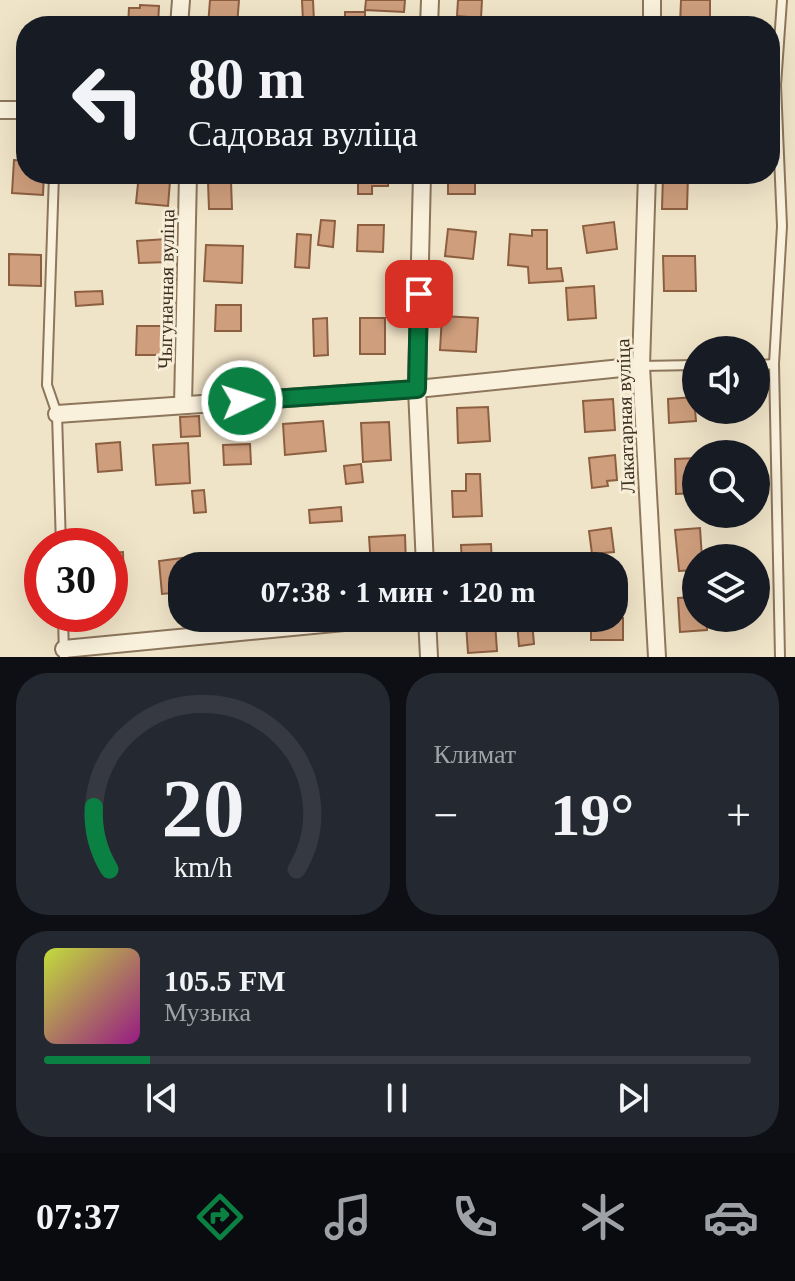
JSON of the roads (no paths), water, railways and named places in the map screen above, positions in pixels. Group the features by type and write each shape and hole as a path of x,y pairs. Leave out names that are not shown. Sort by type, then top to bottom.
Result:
{"street":[{"name":"Чыгуначная вуліца","path":"183,405 188,184"},
{"path":"422,184 417,389 424,552"},
{"name":"Лакатарная вуліца","path":"647,184 641,366 657,657"},
{"path":"57,414 417,389 641,366"},
{"path":"64,653 257,632"},
{"path":"428,632 429,657"}],"lane":[{"path":"780,28 782,0"},
{"path":"780,179 782,226 774,364 780,657"},
{"path":"54,184 47,385 57,414 60,528"},
{"path":"770,364 774,364"},
{"path":"641,366 682,365"},
{"path":"63,632 64,653"}]}
